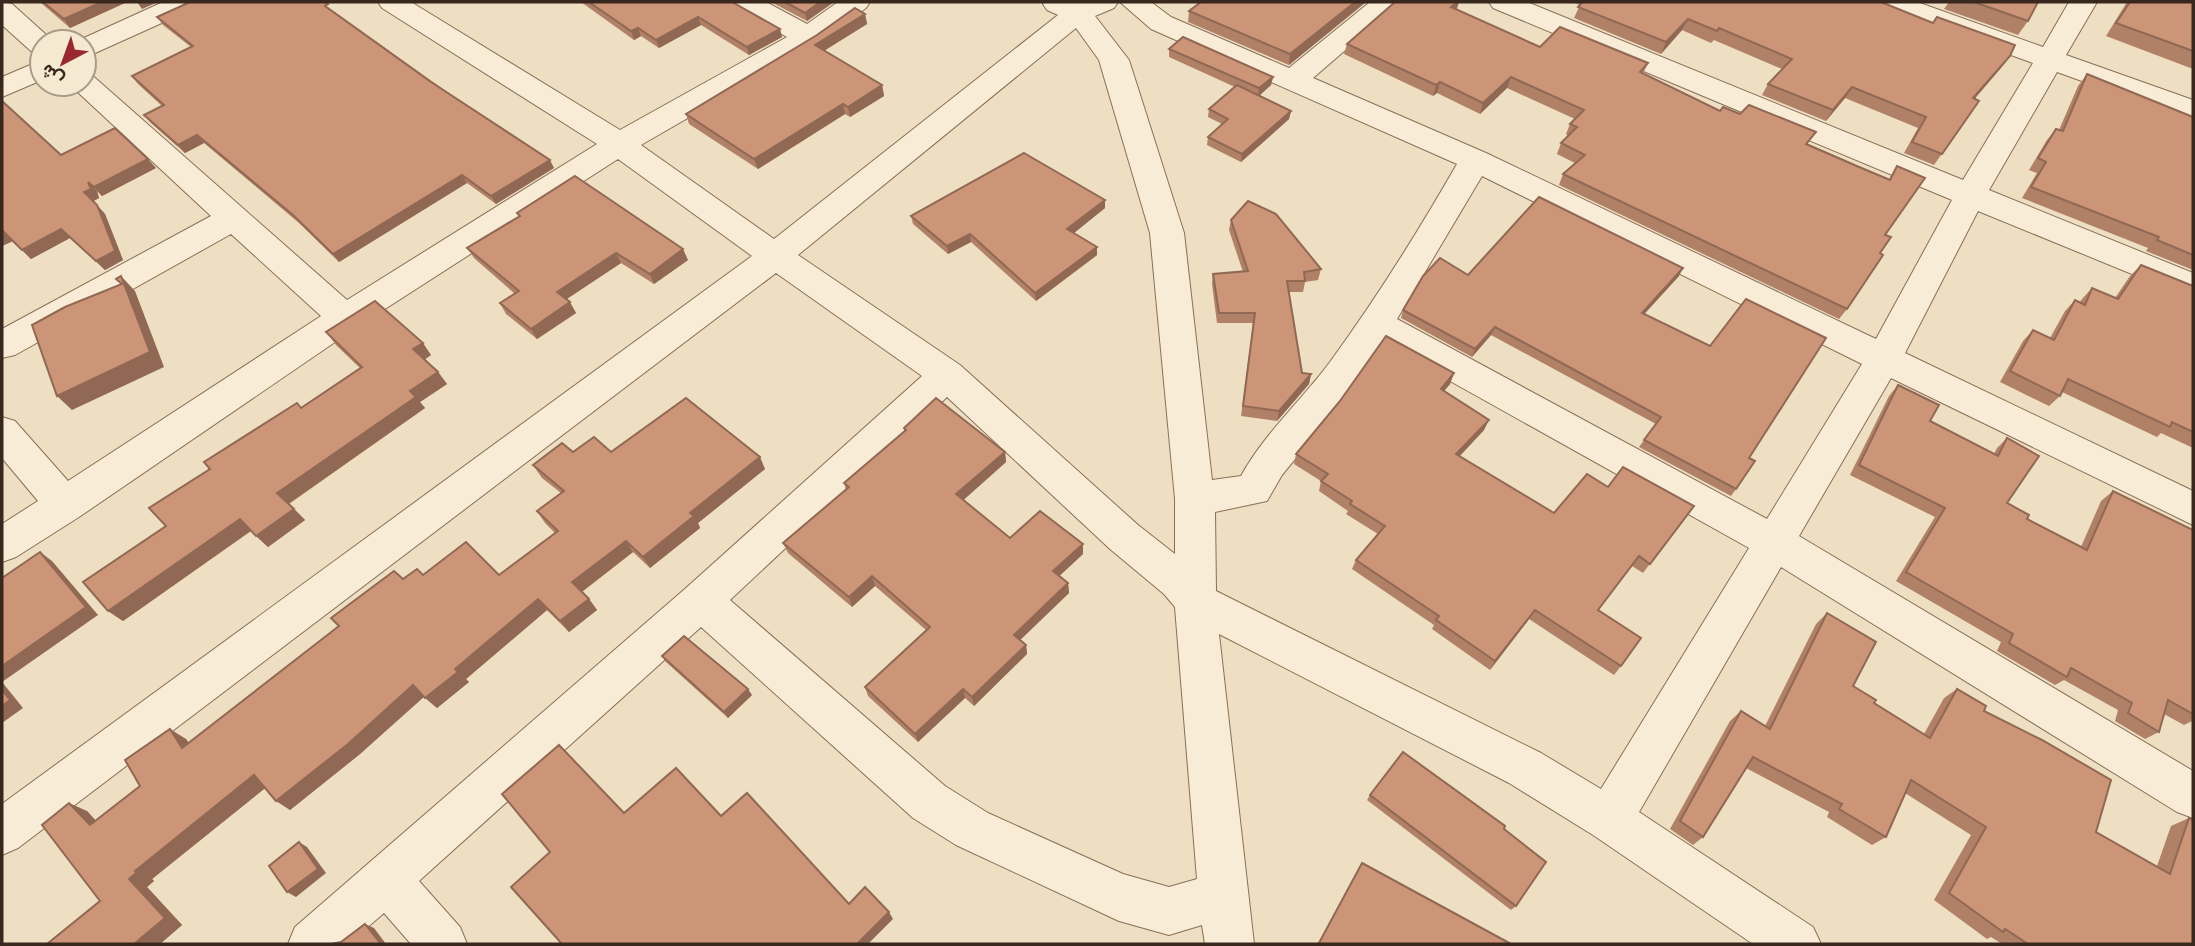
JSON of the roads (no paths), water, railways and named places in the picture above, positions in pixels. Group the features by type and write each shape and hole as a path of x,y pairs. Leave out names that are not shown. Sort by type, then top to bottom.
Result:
{"street":[{"path":"98,42 185,2"},
{"path":"392,2 619,144 947,375 1124,537 1178,581 1195,601 1525,768 1609,818 1796,944"},
{"path":"746,2 808,37"},
{"path":"2,545 345,318 619,144 808,37 856,2"},
{"path":"1134,2 1161,23 1475,160 2193,509"},
{"path":"1291,81 1387,2"},
{"path":"1503,2 2193,287"},
{"path":"1891,2 2193,111"},
{"path":"1609,818 1884,358 1971,194 2083,2"},
{"path":"2,832 775,256 1078,6 1114,60 1167,233 1195,499 1195,601 1222,895 1229,944"},
{"path":"2,10 28,33"},
{"path":"2,88 28,76"},
{"path":"98,98 345,318"},
{"path":"1195,499 1253,489 1267,463 1321,401 1376,324 1475,160"},
{"path":"2,345 232,219"},
{"path":"1376,324 1774,542 2193,796"},
{"path":"312,944 701,601 947,375"},
{"path":"2,432 65,505"},
{"path":"701,601 929,802 972,829 1119,898 1169,911 1222,895"},
{"path":"385,878 443,944"}]}
